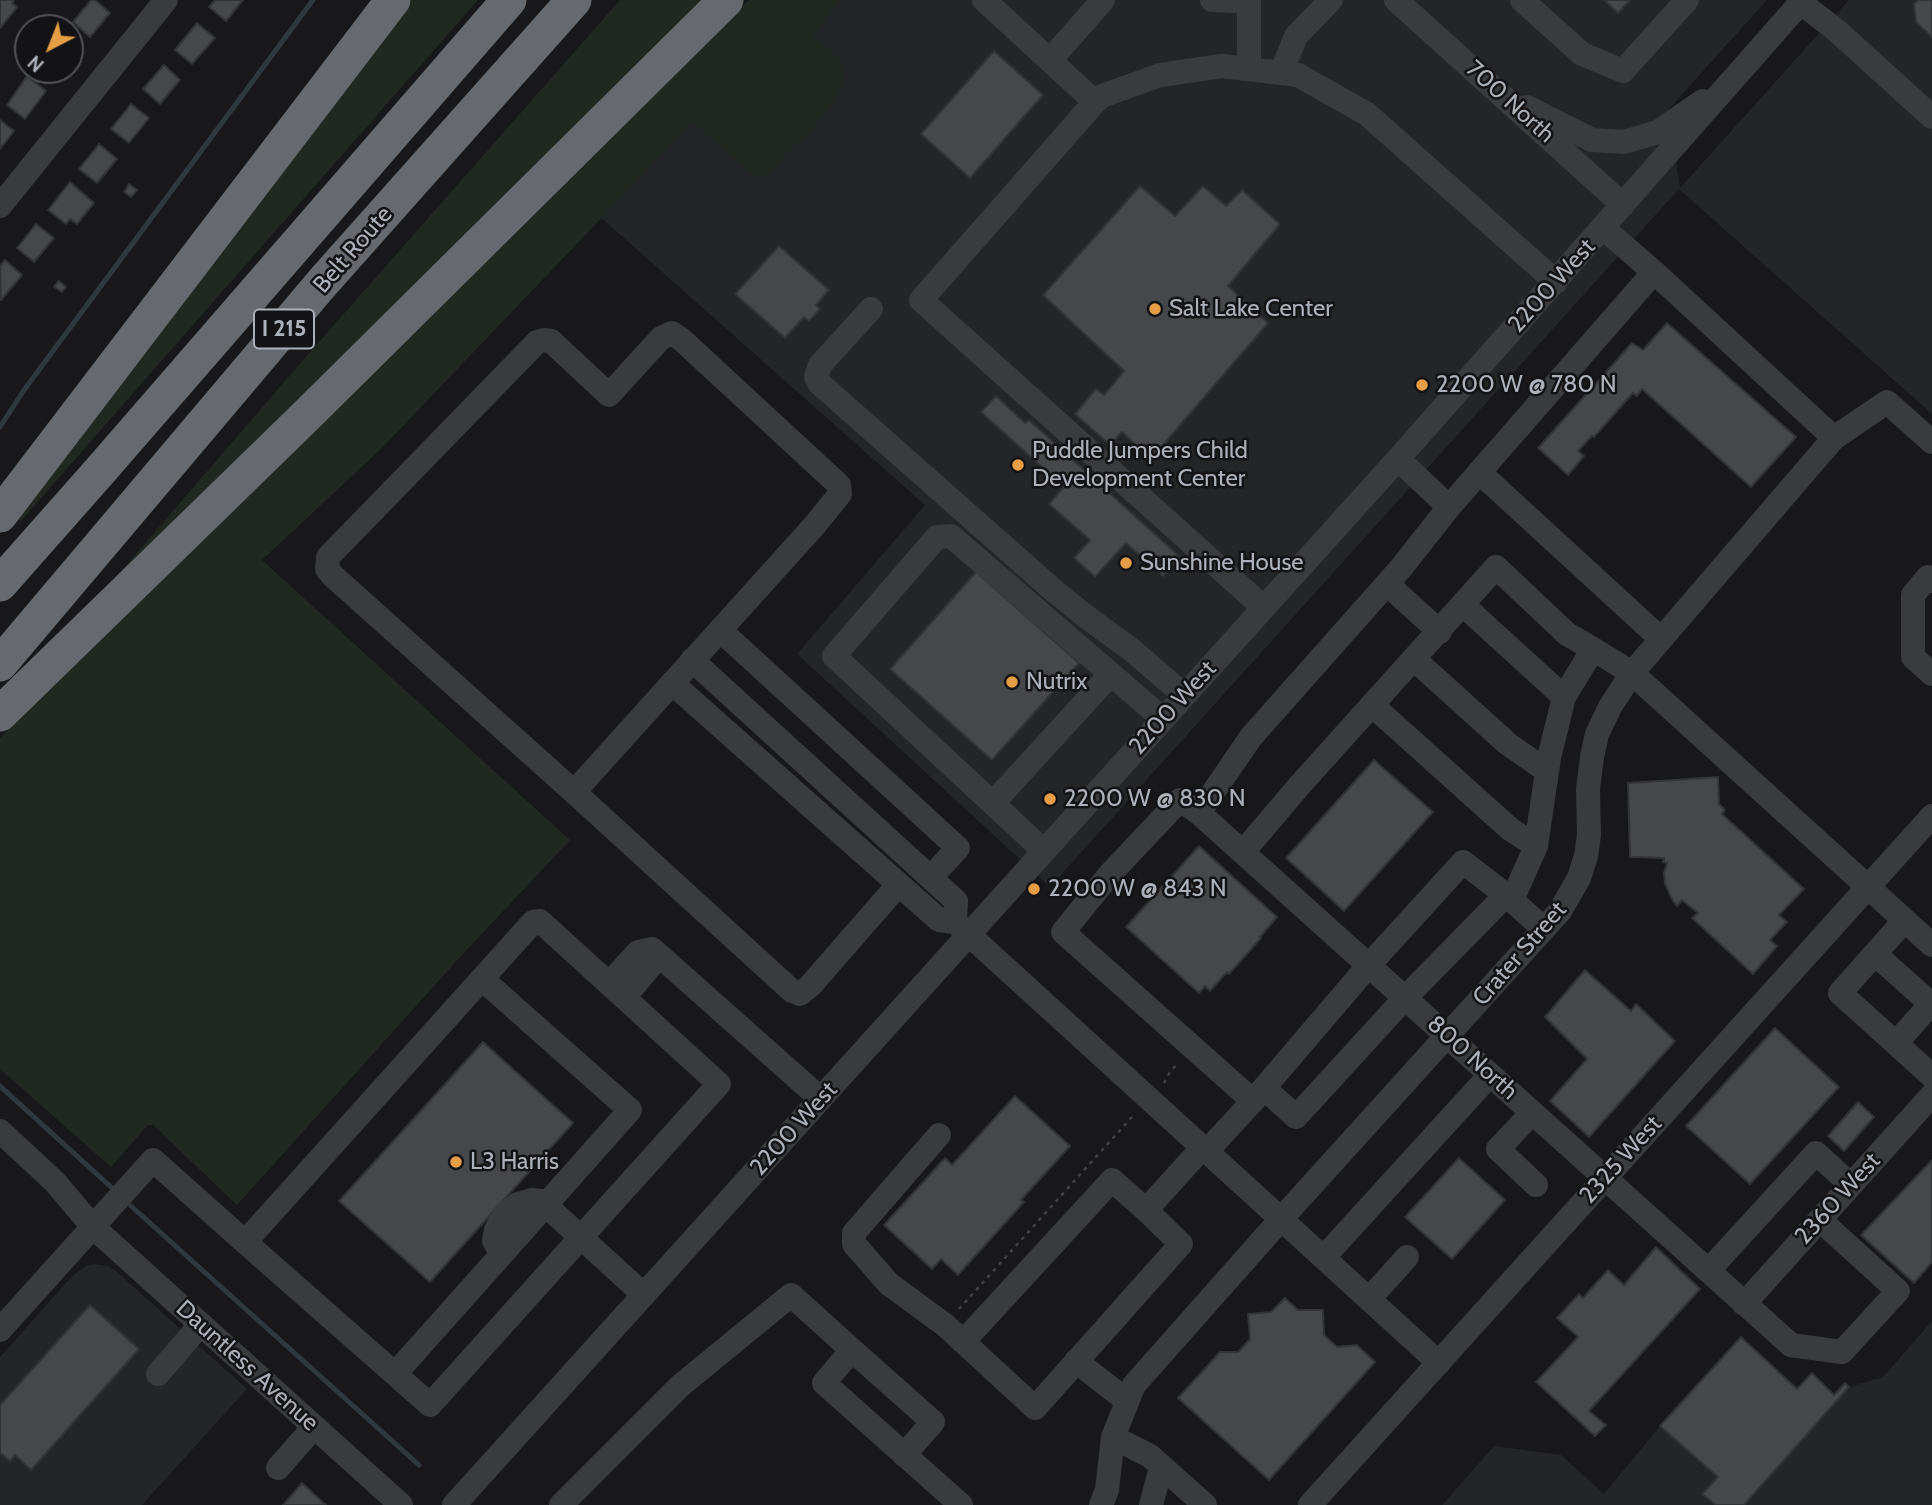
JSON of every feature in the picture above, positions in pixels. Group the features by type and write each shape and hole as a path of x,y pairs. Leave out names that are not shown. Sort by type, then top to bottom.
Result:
{"highway":[{"path":"0,515 393,0"},
{"name":"Belt Route","path":"0,584 509,0"},
{"name":"Belt Route","path":"0,664 323,282 574,0"},
{"path":"0,714 726,0"}],"street":[{"path":"0,206 166,0"},
{"path":"984,0 1095,102"},
{"path":"1050,60 1103,0"},
{"path":"1212,0 1242,0"},
{"path":"1249,0 1249,69"},
{"name":"700 North","path":"1396,0 1623,205"},
{"path":"1522,0 1582,54 1623,71 1687,0"},
{"path":"1802,1 1932,117"},
{"name":"2200 West","path":"454,1505 821,1099 962,928 1044,851 1556,282 1802,1"},
{"path":"1281,73 1296,36 1320,2"},
{"path":"1263,607 921,300 1095,102 1102,96 1160,75 1222,66 1298,75 1367,114 1556,282"},
{"path":"1499,92 1592,140 1624,142 1658,132 1734,80"},
{"path":"1603,228 1834,438"},
{"path":"1593,649 1564,696 1547,771 1536,846 1509,897 1405,998 1296,1117 1258,1094 1193,1047 1063,932 1110,874 1180,800 1199,813 1251,737 1387,584 1449,507 1654,272"},
{"path":"871,309 820,365 816,377 819,383 1052,589 1133,651 1184,695"},
{"path":"574,792 840,494 839,485 672,333 661,338 609,395 551,341 537,342 328,557 327,569 792,991 800,994 810,986 898,885"},
{"name":"Crater Street","path":"1101,1505 1107,1490 1113,1437 1134,1385 1560,911 1579,878 1588,846 1588,789 1597,733 1632,673 1834,438 1887,402 1932,442"},
{"path":"1398,459 1449,507"},
{"path":"1479,472 1661,639"},
{"path":"1044,851 834,656 937,537 951,536 1163,719"},
{"path":"1243,852 1496,567 1567,634 1632,673 1932,946"},
{"path":"1932,581 1928,577 1913,595 1913,657 1932,674"},
{"path":"1387,584 1440,632"},
{"path":"1464,605 1564,696"},
{"path":"720,630 958,848 931,877"},
{"path":"692,660 956,901 962,928"},
{"path":"1415,660 1508,744 1547,771"},
{"path":"993,803 1111,674"},
{"path":"672,682 939,920 962,928 1439,1363"},
{"path":"1373,706 1510,829 1536,846"},
{"name":"800 North","path":"1199,813 1791,1345 1842,1352 1898,1291 1820,1220"},
{"name":"2325 West","path":"1310,1505 1932,816"},
{"path":"1146,1210 1258,1094 1368,965 1463,862 1509,897 1544,929"},
{"path":"0,1330 153,1160 245,1242 394,1374 430,1405 719,1084 540,921 533,922 245,1242"},
{"path":"1904,921 1840,993 1932,1076"},
{"path":"616,990 632,988 652,964 652,949 821,1099"},
{"path":"1875,954 1931,1003 1896,1043"},
{"path":"482,979 629,1110 545,1206"},
{"path":"1324,1257 1490,1075"},
{"name":"2360 West","path":"1744,1304 1932,1095"},
{"path":"1532,1113 1498,1149 1536,1185"},
{"name":"Dauntless Avenue","path":"0,1131 55,1182 93,1227 401,1505"},
{"path":"939,1135 854,1233 854,1244 889,1284 926,1310 1034,1408 1181,1244 1112,1180 963,1342"},
{"path":"1707,1271 1816,1153 1851,1185"},
{"path":"394,1374 502,1254 494,1241 496,1230 504,1215 518,1204 532,1200 541,1201 644,1295"},
{"path":"1370,1299 1407,1257"},
{"path":"562,1505 680,1386 791,1295 933,1422 904,1455"},
{"path":"158,1374 201,1324"},
{"path":"852,1350 824,1383 961,1505"},
{"path":"1076,1361 1127,1401"},
{"path":"278,1468 314,1427"},
{"path":"1113,1437 1150,1456 1205,1505"},
{"path":"1151,1505 1161,1466"}],"path":[{"path":"952,1317 1131,1118 1154,1103 1170,1072 1193,1047"}],"shaded area":[{"path":"411,0 478,0 21,521 15,517"},
{"path":"620,0 702,0 85,613 297,367"},
{"path":"749,0 840,0 813,36 839,59 843,73 841,88 810,132 767,175 756,178 692,121 381,449 262,560 570,840 461,956 237,1205 153,1125 148,1125 111,1167 0,1069 0,738 640,102"},
{"path":"785,0 1767,0 1668,110 1680,188 1849,0 1932,0 1932,414 1679,189 1050,887 797,654 925,505 573,193"},
{"path":"94,1264 115,1270 247,1389 142,1505 0,1505 0,1357 73,1275"},
{"path":"1932,1321 1932,1505 1744,1505 1849,1387 1883,1377"},
{"path":"1660,1426 1718,1477 1703,1493 1716,1505 1442,1505 1494,1446 1561,1455 1604,1494"}],"building":[{"path":"0,0 14,0 12,3 17,7 0,28"},
{"path":"91,0 95,0 110,13 90,37 84,32 84,14 80,14"},
{"path":"215,0 243,0 226,21 209,7"},
{"path":"1604,0 1630,0 1618,13"},
{"path":"1918,0 1932,0 1932,37 1916,22 1914,4"},
{"path":"197,23 215,38 192,64 175,50"},
{"path":"994,51 1043,95 970,178 921,134"},
{"path":"164,65 180,80 160,104 143,89"},
{"path":"21,84 37,84 46,91 25,119 7,105"},
{"path":"131,104 149,118 129,143 111,129"},
{"path":"0,120 14,131 0,149"},
{"path":"99,144 117,159 97,183 79,169"},
{"path":"70,182 94,203 77,224 70,219 66,224 48,210"},
{"path":"129,184 137,190 131,197 124,192"},
{"name":"Salt Lake Center","path":"1140,186 1175,216 1203,186 1226,206 1242,190 1280,224 1228,286 1268,323 1151,459 1122,432 1110,445 1075,414 1096,389 1104,395 1124,371 1043,295"},
{"path":"36,224 54,238 34,262 17,248"},
{"path":"779,246 829,290 816,305 820,309 809,321 804,317 785,338 735,294"},
{"path":"5,260 22,275 1,300 0,266"},
{"path":"59,281 66,287 62,292 54,287"},
{"path":"1667,323 1796,437 1751,487 1642,389 1637,396 1633,393 1578,451 1584,456 1568,475 1538,448 1632,343 1643,350"},
{"path":"996,396 1025,423 1029,420 1180,557 1163,576 1126,543 1095,577 1074,558 1090,540 1049,504 1064,487 981,412"},
{"path":"976,572 1079,663 992,760 890,669"},
{"path":"1374,760 1433,812 1344,911 1286,858"},
{"path":"1718,777 1719,804 1725,810 1722,814 1804,889 1779,915 1787,922 1770,940 1777,946 1753,974 1692,918 1698,913 1682,900 1677,906 1673,901 1665,884 1667,863 1663,862 1664,858 1630,857 1628,783"},
{"path":"1199,846 1277,917 1229,974 1227,972 1210,991 1205,986 1199,993 1126,927"},
{"path":"1585,970 1631,1011 1636,1004 1675,1041 1589,1137 1550,1101 1587,1059 1545,1017"},
{"path":"1775,1028 1839,1087 1750,1184 1686,1126"},
{"name":"L3 Harris","path":"483,1042 573,1123 430,1282 339,1201"},
{"path":"1015,1096 1070,1146 958,1275 941,1259 932,1269 884,1225 945,1158 952,1165"},
{"path":"1858,1102 1874,1117 1844,1151 1828,1136"},
{"path":"1459,1158 1505,1200 1452,1259 1405,1217"},
{"path":"1932,1160 1932,1262 1914,1283 1861,1235"},
{"path":"1656,1247 1700,1289 1589,1411 1606,1425 1595,1436 1536,1382 1578,1337 1557,1318 1579,1294 1583,1298 1608,1270 1624,1285"},
{"path":"1285,1298 1298,1310 1323,1310 1324,1335 1337,1347 1357,1345 1375,1362 1269,1480 1178,1398 1220,1352 1238,1352 1250,1339 1248,1314 1271,1312"},
{"path":"90,1305 139,1349 31,1470 15,1455 10,1461 0,1453 0,1405"},
{"path":"1741,1337 1797,1389 1812,1373 1834,1395 1845,1383 1849,1387 1744,1505 1716,1505 1702,1494 1718,1477 1660,1426"},
{"path":"302,1483 326,1505 283,1505"}],"waterway":[{"path":"0,427 24,390 313,0"},
{"path":"0,1086 111,1187"},
{"path":"131,1206 419,1465"}],"place":[{"name":"Salt Lake Center","path":"1155,309"},
{"name":"2200 W @ 780 N","path":"1422,385"},
{"name":"Puddle Jumpers Child Development Center","path":"1018,465"},
{"name":"Sunshine House","path":"1126,563"},
{"name":"Nutrix","path":"1012,682"},
{"name":"2200 W @ 830 N","path":"1050,799"},
{"name":"2200 W @ 843 N","path":"1034,889"},
{"name":"L3 Harris","path":"456,1162"}]}
